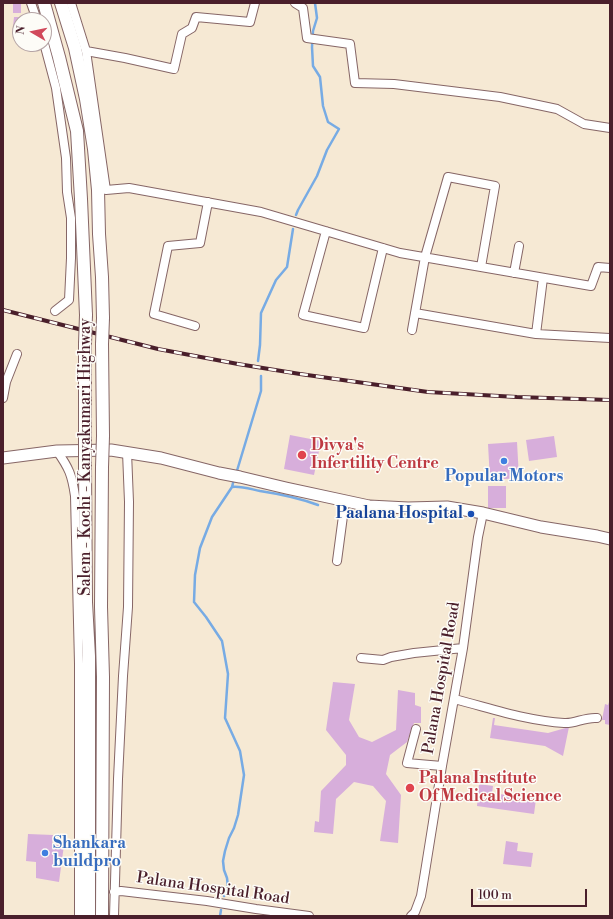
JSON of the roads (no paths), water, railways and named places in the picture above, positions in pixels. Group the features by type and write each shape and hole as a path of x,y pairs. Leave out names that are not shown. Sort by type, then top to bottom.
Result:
{"highway":[{"name":"Salem - Kochi - Kanyakumari Highway","path":"44,3 77,131 81,199 86,315 85,466 86,602 89,656 89,916"},
{"name":"Salem - Kochi - Kanyakumari Highway","path":"61,3 75,48 86,99 94,149 98,190 102,277 102,916"}],"main road":[{"path":"3,458 57,451 111,450 127,452 161,458 219,473 369,506 447,508 483,513 541,527 610,539"}],"street":[{"path":"71,3 86,51 106,190 129,188 261,212 400,253 591,286 598,267 610,268"},
{"path":"86,51 125,58 174,70 182,34 192,28 196,17 250,22 255,3"},
{"path":"295,3 303,8 306,38 350,44 355,83 394,84 500,98 557,109 584,124 610,128"},
{"path":"46,52 58,94 66,158 67,192 71,218 69,300 55,311"},
{"path":"412,330 425,257 448,177 495,186 481,267"},
{"path":"195,326 154,314 168,246 200,243 208,202"},
{"path":"326,231 303,314 364,328 383,248"},
{"path":"514,273 519,246"},
{"path":"536,334 544,278"},
{"path":"415,313 536,334 610,338"},
{"path":"3,398 6,382 17,354"},
{"path":"57,451 67,466 73,481 75,496 80,664 79,916"},
{"path":"114,916 118,779 128,607 129,502 127,452"},
{"path":"337,561 346,501"},
{"name":"Palana Hospital Road","path":"411,916 415,912 421,896 463,648 475,556 483,513"},
{"path":"361,658 383,660 414,653 463,648"},
{"path":"454,699 545,722 567,724 590,717 597,718"},
{"path":"416,729 407,762 442,766"},
{"name":"Palana Hospital Road","path":"114,892 121,891 207,901 309,916"}],"waterway":[{"path":"296,215 317,176 327,150 339,129 328,122 323,106 320,77 313,66 313,31 317,18 315,3"},
{"path":"258,361 261,313 276,280 287,267 293,229"},
{"path":"236,474 261,391 261,376"},
{"path":"224,896 228,887 223,861 229,838 238,815 244,775 240,751 225,718 228,674 222,641 194,602 195,575 200,548 212,517 232,487 234,479"},
{"path":"232,487 243,487 282,495 318,505"},
{"path":"220,916 221,910"}],"railway":[{"path":"3,310 158,349 300,374 428,392 610,400"}],"place":[{"name":"Divya's Infertility Centre","path":"302,455"},
{"name":"Popular Motors","path":"504,461"},
{"name":"Paalana Hospital","path":"471,514"},
{"name":"Palana Institute Of Medical Science","path":"410,788"},
{"name":"Shankara buildpro","path":"45,853"}]}
